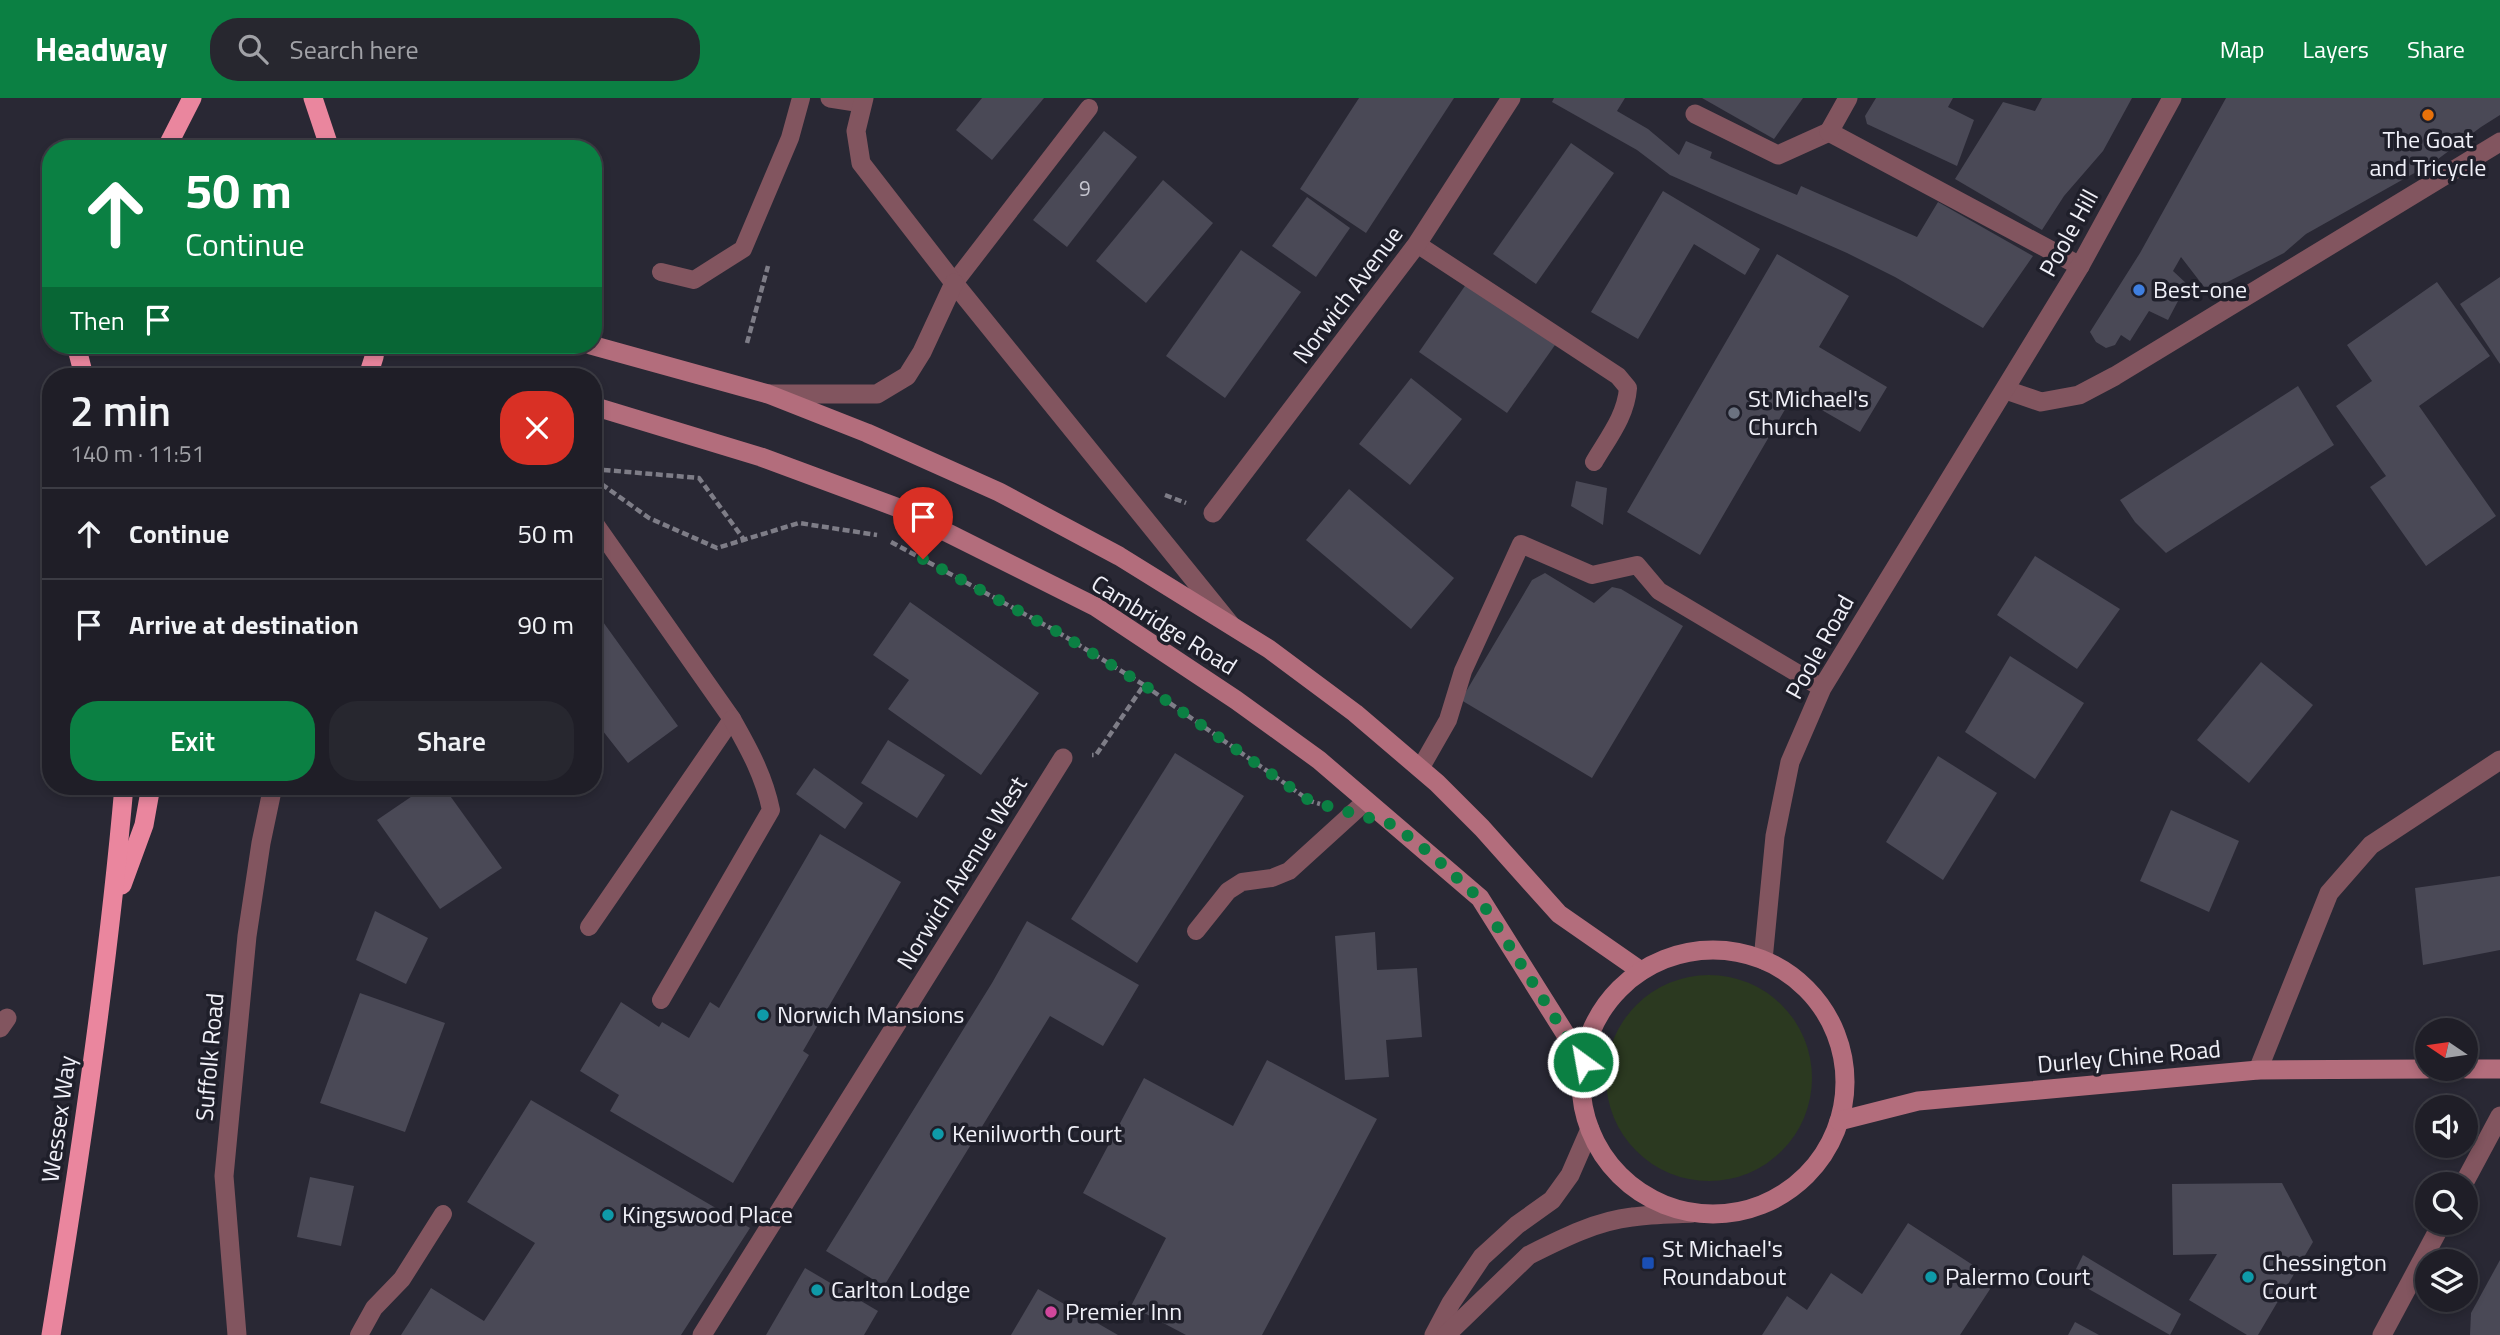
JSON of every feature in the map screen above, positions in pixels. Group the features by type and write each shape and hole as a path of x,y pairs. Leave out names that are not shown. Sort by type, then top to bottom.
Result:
{"highway":[{"path":"171,140 192,98"},
{"path":"313,98 327,140"},
{"name":"Wessex Way","path":"51,1335 113,909 123,795"},
{"name":"Wessex Way","path":"113,909 144,825 149,795"}],"main road":[{"name":"Cambridge Road","path":"602,348 768,394 867,433 999,492 1119,556 1269,649 1355,713 1420,769 1482,828 1559,914 1642,971"},
{"name":"Cambridge Road","path":"602,409 761,457 896,507 1096,607 1236,700 1319,760 1360,807 1432,855 1479,898 1583,1062"},
{"path":"1702,951 1729,951 1763,960 1783,970 1820,1005 1841,1050 1845,1076 1843,1101 1831,1141 1817,1163 1783,1194 1760,1206 1740,1212 1693,1213 1659,1203 1632,1187 1607,1161 1590,1129 1582,1096 1583,1062 1591,1032 1605,1006 1618,990 1642,971 1666,959 1702,951"},
{"name":"Durley Chine Road","path":"1839,1121 1918,1101 2258,1070 2415,1069"},
{"path":"2478,1069 2500,1069"}],"street":[{"name":"Cambridge Road","path":"830,98 863,100 856,131 862,163 954,283 1233,627"},
{"name":"Norwich Avenue","path":"1213,513 1417,244 1511,98"},
{"path":"1695,114 1778,155 1829,132 1848,98"},
{"name":"Poole Hill","path":"2006,390 2080,266 2172,98"},
{"path":"1829,132 2080,266"},
{"path":"2006,390 2041,402 2079,396 2500,142"},
{"path":"768,394 877,394 907,376 922,352 954,283"},
{"name":"Poole Road","path":"1763,960 1774,836 1790,762 1822,688 2006,390"},
{"name":"Norwich Avenue West","path":"702,1335 1063,758"},
{"path":"2258,1070 2329,892 2371,845 2500,761"},
{"name":"Suffolk Road","path":"237,1335 224,1176 247,936 270,795"},
{"path":"2470,1172 2500,1116"},
{"path":"1434,1335 1451,1303 1482,1257 1517,1225 1552,1200 1570,1175 1590,1129"},
{"path":"1446,1335 1529,1255 1553,1243 1630,1217 1693,1213"},
{"path":"2382,1335 2436,1235"}],"lane":[{"path":"661,272 694,280 743,249 790,138 801,98"},
{"path":"954,283 1089,108"},
{"path":"1417,244 1618,376 1628,388 1627,401 1618,423 1594,461"},
{"path":"602,535 732,719 766,785 771,810 662,1000"},
{"path":"1420,769 1448,720 1462,671 1521,544 1592,575 1637,565 1659,590 1822,688"},
{"path":"589,927 732,719"},
{"path":"1196,931 1235,885 1272,878 1289,871 1360,807"},
{"path":"359,1335 374,1308 402,1279 443,1214"}],"path":[{"path":"602,470 699,478 745,541"},
{"path":"602,484 649,518 717,548 799,523 879,535"},
{"path":"891,541 1056,631 1144,685 1310,801 1360,807"},
{"path":"1063,758 1096,755 1144,685"}],"green space":[{"path":"1709,975 1748,983 1766,992 1782,1005 1795,1021 1804,1039 1812,1078 1804,1117 1795,1135 1782,1151 1766,1164 1748,1173 1709,1181 1670,1173 1652,1164 1636,1151 1623,1135 1614,1117 1606,1078 1614,1039 1623,1021 1636,1005 1652,992 1670,983"}],"building":[{"path":"982,98 1044,98 992,160 956,130"},
{"path":"1359,98 1454,98 1366,233 1300,189"},
{"path":"1554,98 1625,98 1617,111 1648,129 1679,155 1686,141 1712,152 1710,158 1797,195 1801,186 1917,237 1938,202 2033,256 1983,328 1895,277 1847,253 1670,175 1637,150 1552,102"},
{"path":"1702,98 1803,98 1774,139"},
{"path":"1876,98 1953,98 1948,107 1974,120 1957,166 1867,124 1865,116"},
{"path":"2042,98 2132,98 2103,151 2064,196 2042,230 1955,179 2003,102 2035,111"},
{"path":"2226,98 2500,98 2500,115 2434,162 2306,234 2284,253 2208,292 2181,257 2173,271 2187,284 2168,320 2149,311 2130,341 2121,335 2115,345 2106,348 2096,342 2090,332 2140,253"},
{"path":"1104,131 1137,157 1067,247 1033,220"},
{"path":"1571,143 1614,173 1536,284 1493,254"},
{"path":"1163,180 1213,223 1146,303 1096,261"},
{"path":"1663,191 1760,249 1745,275 1694,244 1638,339 1591,312"},
{"path":"1307,197 1350,228 1316,277 1272,246"},
{"path":"1241,250 1301,292 1225,398 1166,356"},
{"name":"St Michael's Church","path":"1777,254 1849,296 1819,347 1887,387 1860,432 1794,394 1700,555 1627,512"},
{"path":"2500,277 2500,364 2460,304"},
{"path":"2437,282 2490,356 2419,406 2496,516 2426,566 2370,487 2386,476 2336,406 2372,381 2347,345"},
{"path":"1467,283 1555,345 1507,413 1419,352"},
{"path":"1411,378 1462,419 1410,485 1359,444"},
{"path":"2298,386 2334,445 2166,553 2135,522 2120,500"},
{"path":"1576,481 1607,488 1603,525 1571,506"},
{"path":"1349,489 1454,578 1411,629 1306,540"},
{"path":"2035,556 2120,609 2077,669 1997,615"},
{"path":"1545,573 1594,603 1612,587 1621,589 1683,626 1592,778 1461,700 1532,580"},
{"path":"910,602 1039,693 981,775 888,709 909,680 873,655"},
{"path":"602,620 678,726 628,763 602,730"},
{"path":"2010,656 2084,703 2035,779 1965,732"},
{"path":"2261,662 2313,705 2249,783 2197,740"},
{"path":"888,740 945,775 917,818 861,783"},
{"path":"1175,753 1244,796 1137,963 1071,919"},
{"path":"1938,756 1997,793 1943,880 1886,842"},
{"path":"814,768 863,803 845,829 796,794"},
{"path":"414,795 449,795 502,868 440,909 377,820"},
{"path":"2171,810 2239,841 2209,912 2140,881"},
{"name":"Norwich Mansions","path":"820,834 901,882 803,1051 809,1055 733,1183 610,1111 619,1095 580,1071 621,1002 659,1027 662,1022 689,1038 710,1002 719,1008"},
{"path":"2500,876 2500,950 2423,965 2415,888"},
{"path":"375,911 428,938 406,984 356,960"},
{"name":"Kenilworth Court","path":"1027,921 1139,985 1103,1046 1050,1016 884,1286 826,1251 992,983"},
{"path":"1375,932 1377,970 1417,968 1422,1037 1386,1040 1389,1077 1345,1080 1335,936"},
{"path":"360,993 445,1023 405,1132 320,1103"},
{"path":"1267,1060 1377,1119 1262,1335 1186,1335 1131,1306 1166,1238 1083,1193 1144,1078 1233,1126"},
{"name":"Kingswood Place","path":"531,1100 750,1228 681,1335 401,1335 431,1288 484,1321 535,1243 467,1202"},
{"path":"310,1177 354,1186 341,1246 297,1237"},
{"name":"Chessington Court","path":"2282,1183 2313,1242 2258,1335 2247,1335 2189,1300 2217,1254 2173,1255 2172,1184"},
{"name":"Palermo Court","path":"1908,1223 1996,1280 1960,1335 1762,1335 1787,1296 1807,1310 1831,1273 1862,1294"},
{"path":"2083,1255 2181,1314 2170,1335 2071,1279"},
{"path":"2500,1260 2500,1335 2470,1335 2471,1313 2478,1312 2478,1300"},
{"name":"Carlton Lodge","path":"805,1268 878,1311 864,1335 766,1335"},
{"name":"Premier Inn","path":"1038,1289 1118,1335 1011,1335"},
{"path":"2075,1322 2099,1335 2068,1335"}],"place":[{"name":"The Goat and Tricycle","path":"2428,115"},
{"name":"Best-one","path":"2139,290"},
{"name":"St Michael's Church","path":"1734,413"},
{"name":"Norwich Mansions","path":"763,1015"},
{"name":"Kenilworth Court","path":"938,1134"},
{"name":"Kingswood Place","path":"608,1215"},
{"name":"St Michael's Roundabout","path":"1648,1263"},
{"name":"Palermo Court","path":"1931,1277"},
{"name":"Chessington Court","path":"2248,1277"},
{"name":"Carlton Lodge","path":"817,1290"},
{"name":"Premier Inn","path":"1051,1312"}],"route":[{"path":"923,559 1056,631 1144,685 1310,801 1394,825 1479,898 1583,1062"}]}
